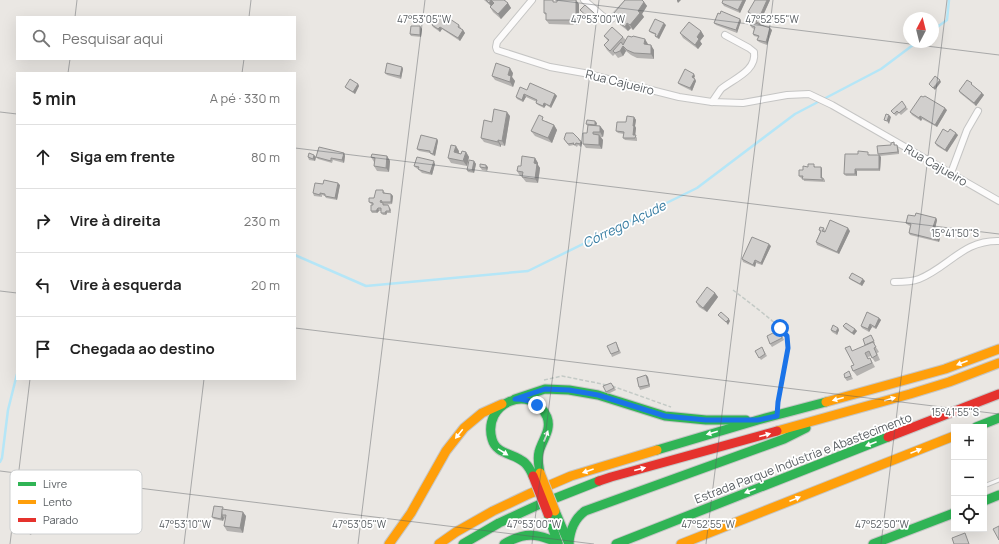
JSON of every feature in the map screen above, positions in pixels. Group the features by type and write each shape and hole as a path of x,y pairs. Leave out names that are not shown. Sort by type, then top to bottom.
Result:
{"main road":[{"path":"439,544 493,510 571,476 606,464 758,420 915,378 945,369 999,349"},
{"path":"463,544 499,523 538,505 611,477 949,382 999,363"},
{"path":"389,544 411,513 446,451 464,428 482,413 515,399 545,389 569,390 598,395 665,416 706,420 758,420"},
{"name":"Estrada Parque Indústria e Abastecimento","path":"616,544 999,394"},
{"path":"515,399 531,401 543,411 546,417 548,432 539,454 537,475 551,513 558,544"},
{"path":"502,404 493,416 490,432 492,440 500,451 524,462 537,475"},
{"path":"569,544 569,534 572,526 580,514 585,511 784,439 827,417"},
{"path":"984,424 999,418"},
{"path":"681,544 951,437"},
{"path":"987,500 999,495"},
{"path":"551,513 569,544"},
{"path":"873,544 951,514"},
{"path":"504,544 517,537 533,534 548,538 558,544"}],"street":[{"name":"Rua Cajueiro","path":"532,0 497,42 496,46 498,50 550,67 679,97 712,102 743,103 787,95 809,94 832,105 999,201"},
{"path":"584,0 606,19 610,20 630,0"},
{"path":"712,102 721,90 750,67 754,62 754,52 725,35"},
{"path":"951,173 967,130 978,111"},
{"path":"894,282 906,282 918,279 933,271 972,245 999,241"}],"lane":[{"path":"987,485 999,480"}],"path":[{"path":"733,290 780,328 787,336 788,348 778,402 777,416"}],"building":[{"path":"491,0 504,0 508,3 498,14 490,7 494,3"},
{"path":"544,0 553,0 553,2 557,2 557,0 576,0 576,20 546,20 546,13 544,13"},
{"path":"625,0 642,0 644,2 638,11 640,13 630,25 627,23 625,27 615,19 618,16 614,13"},
{"path":"723,0 743,0 738,10 722,3"},
{"path":"755,0 767,0 759,18 748,12"},
{"path":"585,5 595,14 590,19 580,10"},
{"path":"721,11 740,19 736,30 714,23 718,13 720,14"},
{"path":"439,15 449,21 450,19 459,25 458,27 463,30 458,38 440,27 438,29 432,25"},
{"path":"757,18 762,21 761,24 756,22"},
{"path":"655,19 664,23 657,37 655,36 656,34 649,31"},
{"path":"689,22 701,31 697,37 699,39 695,45 680,33"},
{"path":"752,22 770,28 766,42 757,40 759,36 753,34 755,27 750,25"},
{"path":"411,26 420,26 420,35 410,34"},
{"path":"612,27 623,37 610,51 604,45 609,40 604,36"},
{"path":"628,36 645,39 644,44 651,45 651,54 634,53 627,50 623,46 620,51 615,53 613,51 621,42 623,45"},
{"path":"387,63 402,67 400,76 385,73"},
{"path":"496,63 510,68 508,75 511,76 510,82 492,76"},
{"path":"685,69 694,74 692,77 695,79 690,88 678,83"},
{"path":"935,76 940,80 933,88 929,84"},
{"path":"350,79 358,84 353,92 345,87"},
{"path":"967,80 982,93 974,103 959,91"},
{"path":"530,83 555,94 550,106 544,103 543,106 536,103 537,100 524,94 522,100 516,97 520,87 527,90"},
{"path":"921,96 925,96 945,108 935,125 910,112"},
{"path":"902,101 906,107 899,113 897,111 894,114 891,111"},
{"path":"494,109 507,112 502,141 498,140 498,142 481,138 484,120 492,122"},
{"path":"886,114 889,115 887,121 884,120"},
{"path":"539,115 543,117 542,120 554,125 548,138 531,131"},
{"path":"627,116 634,117 633,135 636,135 635,138 623,138 624,132 616,131 617,122 626,122"},
{"path":"587,120 595,121 595,125 586,124"},
{"path":"588,125 600,126 600,132 593,132 593,134 599,135 599,145 583,144 583,133 587,133"},
{"path":"943,129 948,132 950,129 956,133 945,150 935,143"},
{"path":"566,133 573,133 581,141 580,144 568,144 564,139"},
{"path":"421,135 437,139 433,154 430,153 430,151 417,149"},
{"path":"894,142 894,145 897,145 898,152 878,154 877,146 891,145 891,143"},
{"path":"451,145 456,146 454,152 461,154 462,151 466,152 463,161 448,158"},
{"path":"319,147 344,153 342,160 331,158 331,161 316,157"},
{"path":"858,151 868,152 868,155 879,155 879,169 855,169 855,174 844,174 845,154 858,154"},
{"path":"309,153 314,155 313,159 308,157"},
{"path":"372,154 387,156 386,168 374,166 375,158 371,157"},
{"path":"522,156 535,158 534,163 537,164 535,179 522,177 523,172 517,171 518,166 521,166"},
{"path":"417,157 434,161 430,173 420,170 418,169 419,167 414,166"},
{"path":"469,160 474,161 472,171 467,170"},
{"path":"480,164 486,165 486,168 480,167"},
{"path":"808,164 814,164 814,167 821,167 821,178 823,178 823,180 802,179 803,176 799,176 799,170 803,170 803,166 808,167"},
{"path":"324,180 338,183 335,198 325,196 325,194 320,193 320,195 313,193 315,183 323,184"},
{"path":"376,190 383,190 383,193 391,194 391,202 382,202 381,200 380,202 383,203 383,205 388,205 390,211 381,213 381,208 378,208 376,211 371,211 371,205 373,205 373,203 369,202 369,198 374,198"},
{"path":"916,213 936,218 933,227 940,229 937,240 909,233 911,224 906,223 908,215 915,216"},
{"path":"830,220 848,228 837,252 816,242 821,231 819,230 820,227 824,228 822,231 825,232"},
{"path":"752,237 769,244 761,263 755,260 753,265 742,259"},
{"path":"852,273 863,279 860,284 849,278"},
{"path":"707,287 715,293 703,308 696,302"},
{"path":"721,312 729,319 726,322 718,315"},
{"path":"867,312 879,318 875,327 870,324 868,329 861,326"},
{"path":"846,323 855,329 852,333 843,326"},
{"path":"833,325 838,328 836,332 831,330"},
{"path":"779,330 782,338 770,344 767,336"},
{"path":"871,335 874,341 865,345 863,339"},
{"path":"616,342 619,351 611,354 607,346"},
{"path":"873,342 876,347 874,348 877,355 872,358 869,351 865,353 868,359 870,358 872,363 853,371 851,366 854,365 845,348 850,346 852,351"},
{"path":"762,347 765,354 759,358 755,351"},
{"path":"849,371 851,376 845,378 844,374"},
{"path":"646,375 649,385 639,387 637,378"},
{"path":"611,383 614,388 606,392 603,386"},
{"path":"214,506 223,507 221,519 212,517"},
{"path":"222,509 243,512 240,528 224,526 226,515 222,515"},
{"path":"999,526 999,540 993,529"},
{"path":"965,533 969,544 954,544 952,538"}],"waterway":[{"name":"Córrego Açude","path":"939,26 947,20 949,0"},
{"name":"Córrego Açude","path":"296,255 366,286 528,271 697,188 795,114 881,69 909,48"},
{"name":"Córrego Açude","path":"0,462 2,458 8,410 16,378"}],"traffic: fast":[{"path":"515,399 545,389 569,390 598,395 665,416 706,420 746,420"},
{"path":"533,476 525,463 497,448 492,439 491,426 494,415 501,407 510,401 520,399 530,401 540,406 547,417 547,431 538,455 540,473"},
{"path":"657,450 758,420 826,402"},
{"path":"984,424 999,418"},
{"path":"569,543 573,525 585,511 784,439 806,428"},
{"path":"616,544 888,437"},
{"path":"463,544 499,523 538,505 599,481"},
{"path":"987,500 999,495"},
{"path":"555,511 569,544"},
{"path":"548,514 558,544"},
{"path":"873,544 951,514"},
{"path":"504,544 518,537 531,535 544,537 558,543"}],"traffic: slow":[{"path":"826,402 945,369 999,349"},
{"path":"777,431 910,394 949,382 999,363"},
{"path":"389,544 411,513 446,451 464,428 482,413 502,404"},
{"path":"681,544 951,437"},
{"path":"439,544 456,532 493,511 529,494 571,476 657,450"},
{"path":"540,473 555,511"}],"traffic: jam":[{"path":"888,437 999,394"},
{"path":"599,481 777,431"},
{"path":"533,476 548,514"}],"route":[{"path":"537,405 524,399 515,399 545,389 569,390 598,395 665,416 706,420 758,420 777,416 778,402 788,348 787,336 780,328"}]}
